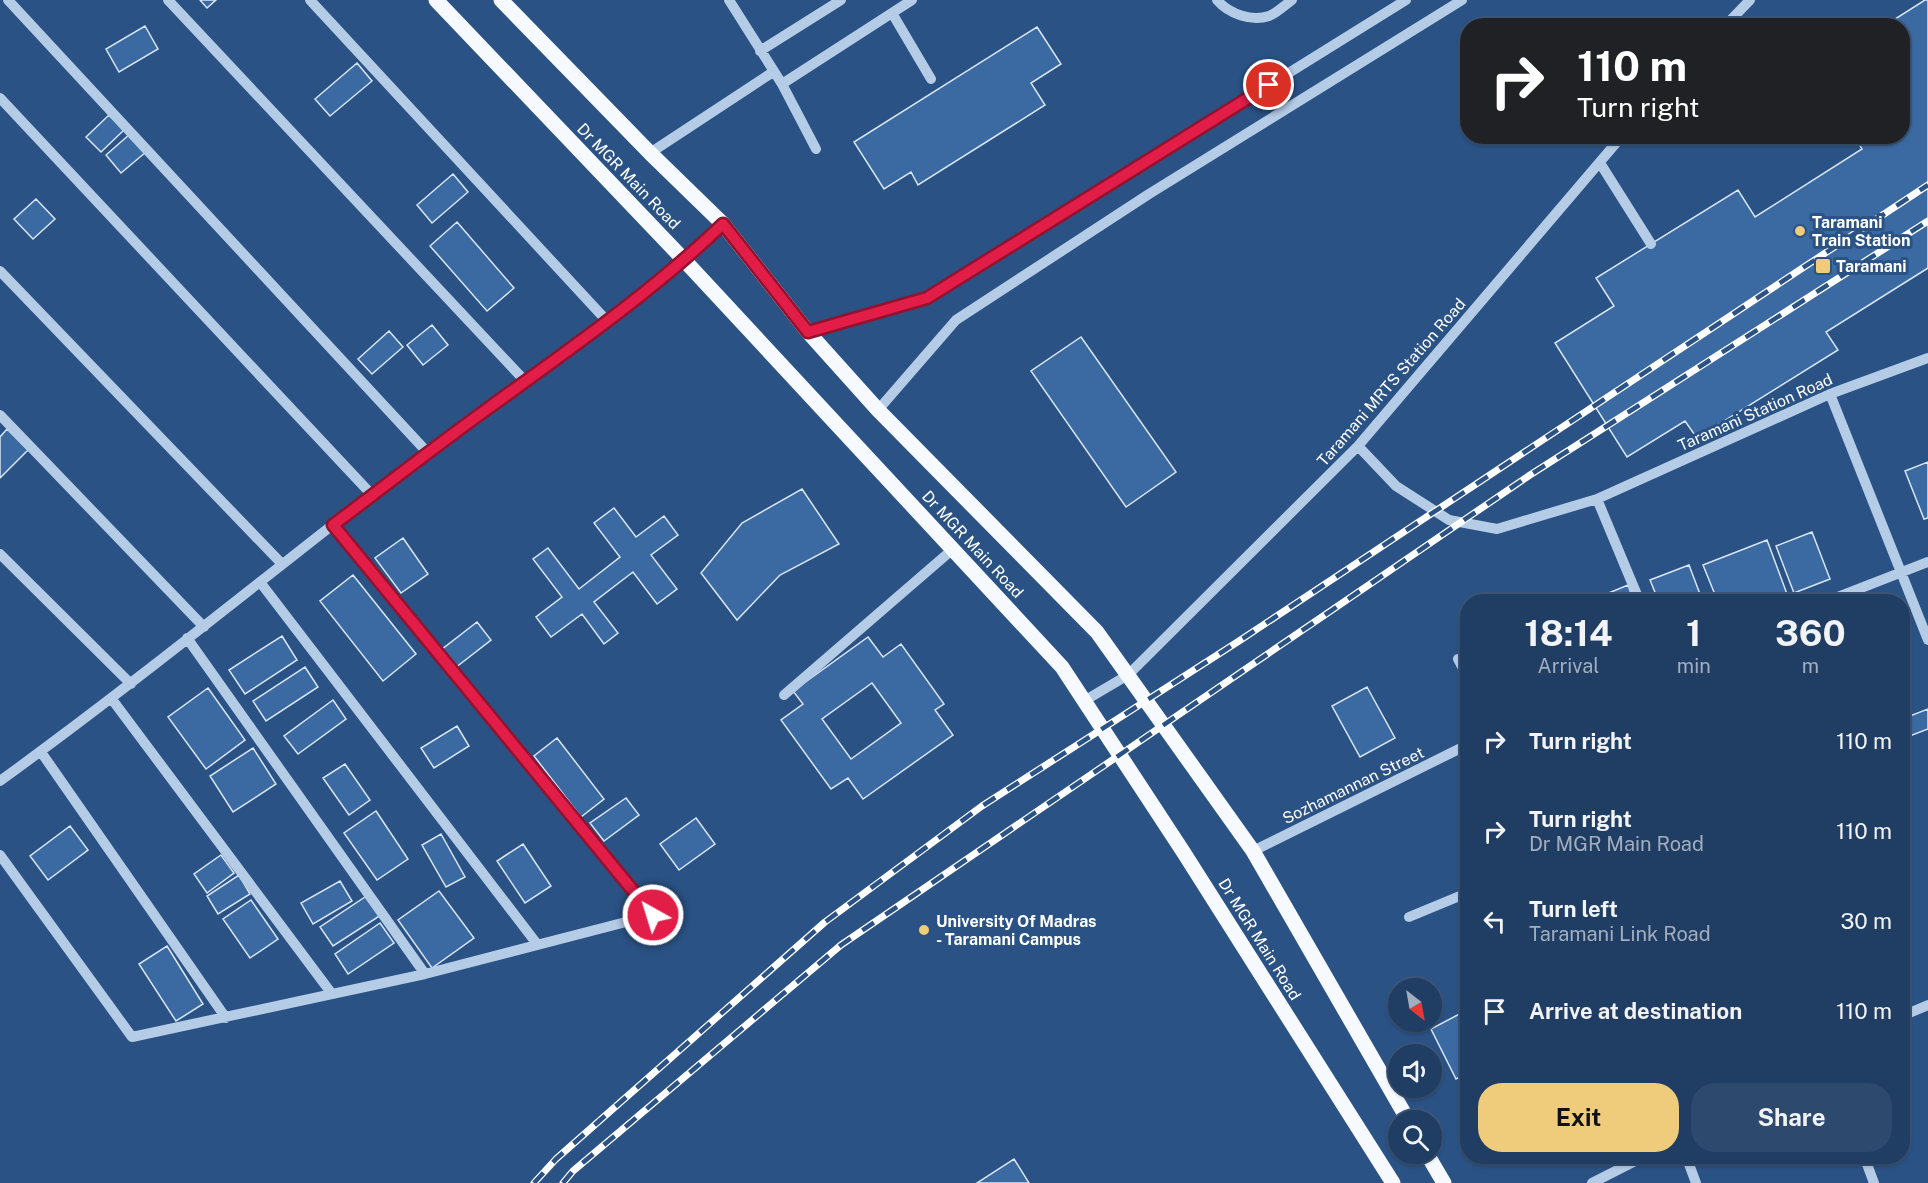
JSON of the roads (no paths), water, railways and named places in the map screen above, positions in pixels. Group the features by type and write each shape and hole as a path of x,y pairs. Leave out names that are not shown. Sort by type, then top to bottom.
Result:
{"main road":[{"name":"Dr MGR Main Road","path":"436,0 685,261 1062,667 1184,852 1393,1183"},
{"name":"Dr MGR Main Road","path":"501,0 650,153 723,224 808,332 878,410 1097,632 1252,851 1402,1110"},
{"path":"1433,1164 1444,1183"}],"street":[{"path":"8,0 427,452"},
{"path":"168,0 525,381"},
{"path":"310,0 607,321"},
{"path":"729,0 772,72 782,84 816,149"},
{"path":"760,51 841,0"},
{"path":"782,84 912,0"},
{"path":"1217,0 1234,12 1252,19 1270,16 1292,0"},
{"path":"808,332 927,298 1406,0"},
{"path":"878,410 956,320 1149,194 1461,0"},
{"path":"1733,18 1750,0"},
{"path":"892,13 931,79"},
{"path":"650,153 772,72"},
{"path":"0,98 372,495"},
{"name":"Taramani MRTS Station Road","path":"1084,701 1128,675 1358,446 1615,144"},
{"path":"1599,163 1651,244"},
{"path":"0,781 131,684 427,452 607,321 685,261 723,224"},
{"path":"0,271 282,564"},
{"name":"Taramani Station Road","path":"1358,446 1396,486 1449,520 1497,529 1597,500 1830,394 1928,358"},
{"path":"1830,394 1904,573 1928,640"},
{"path":"0,415 204,627"},
{"path":"1597,500 1637,594"},
{"path":"0,855 132,1037 425,974 653,915 333,525"},
{"path":"784,695 953,549"},
{"path":"0,554 131,684"},
{"path":"1847,594 1928,562"},
{"path":"260,582 537,944"},
{"path":"187,638 425,974"},
{"path":"1458,659 1460,663"},
{"path":"111,698 332,994"},
{"name":"Sozhamannan Street","path":"1252,851 1460,748"},
{"path":"41,752 226,1018"},
{"path":"1408,917 1460,896"},
{"path":"1910,1013 1928,1005"},
{"path":"1592,1183 1629,1164"},
{"path":"1689,1164 1696,1183"},
{"path":"1867,1164 1874,1183"}],"railway":[{"path":"534,1183 556,1159 825,922 982,806 1239,641 1928,185"},
{"path":"563,1183 573,1171 841,945 1530,475 1928,221"}],"place":[{"name":"Taramani Train Station","path":"1800,231"},
{"name":"Taramani","path":"1823,266"},
{"name":"University Of Madras - Taramani Campus","path":"924,930"}]}
